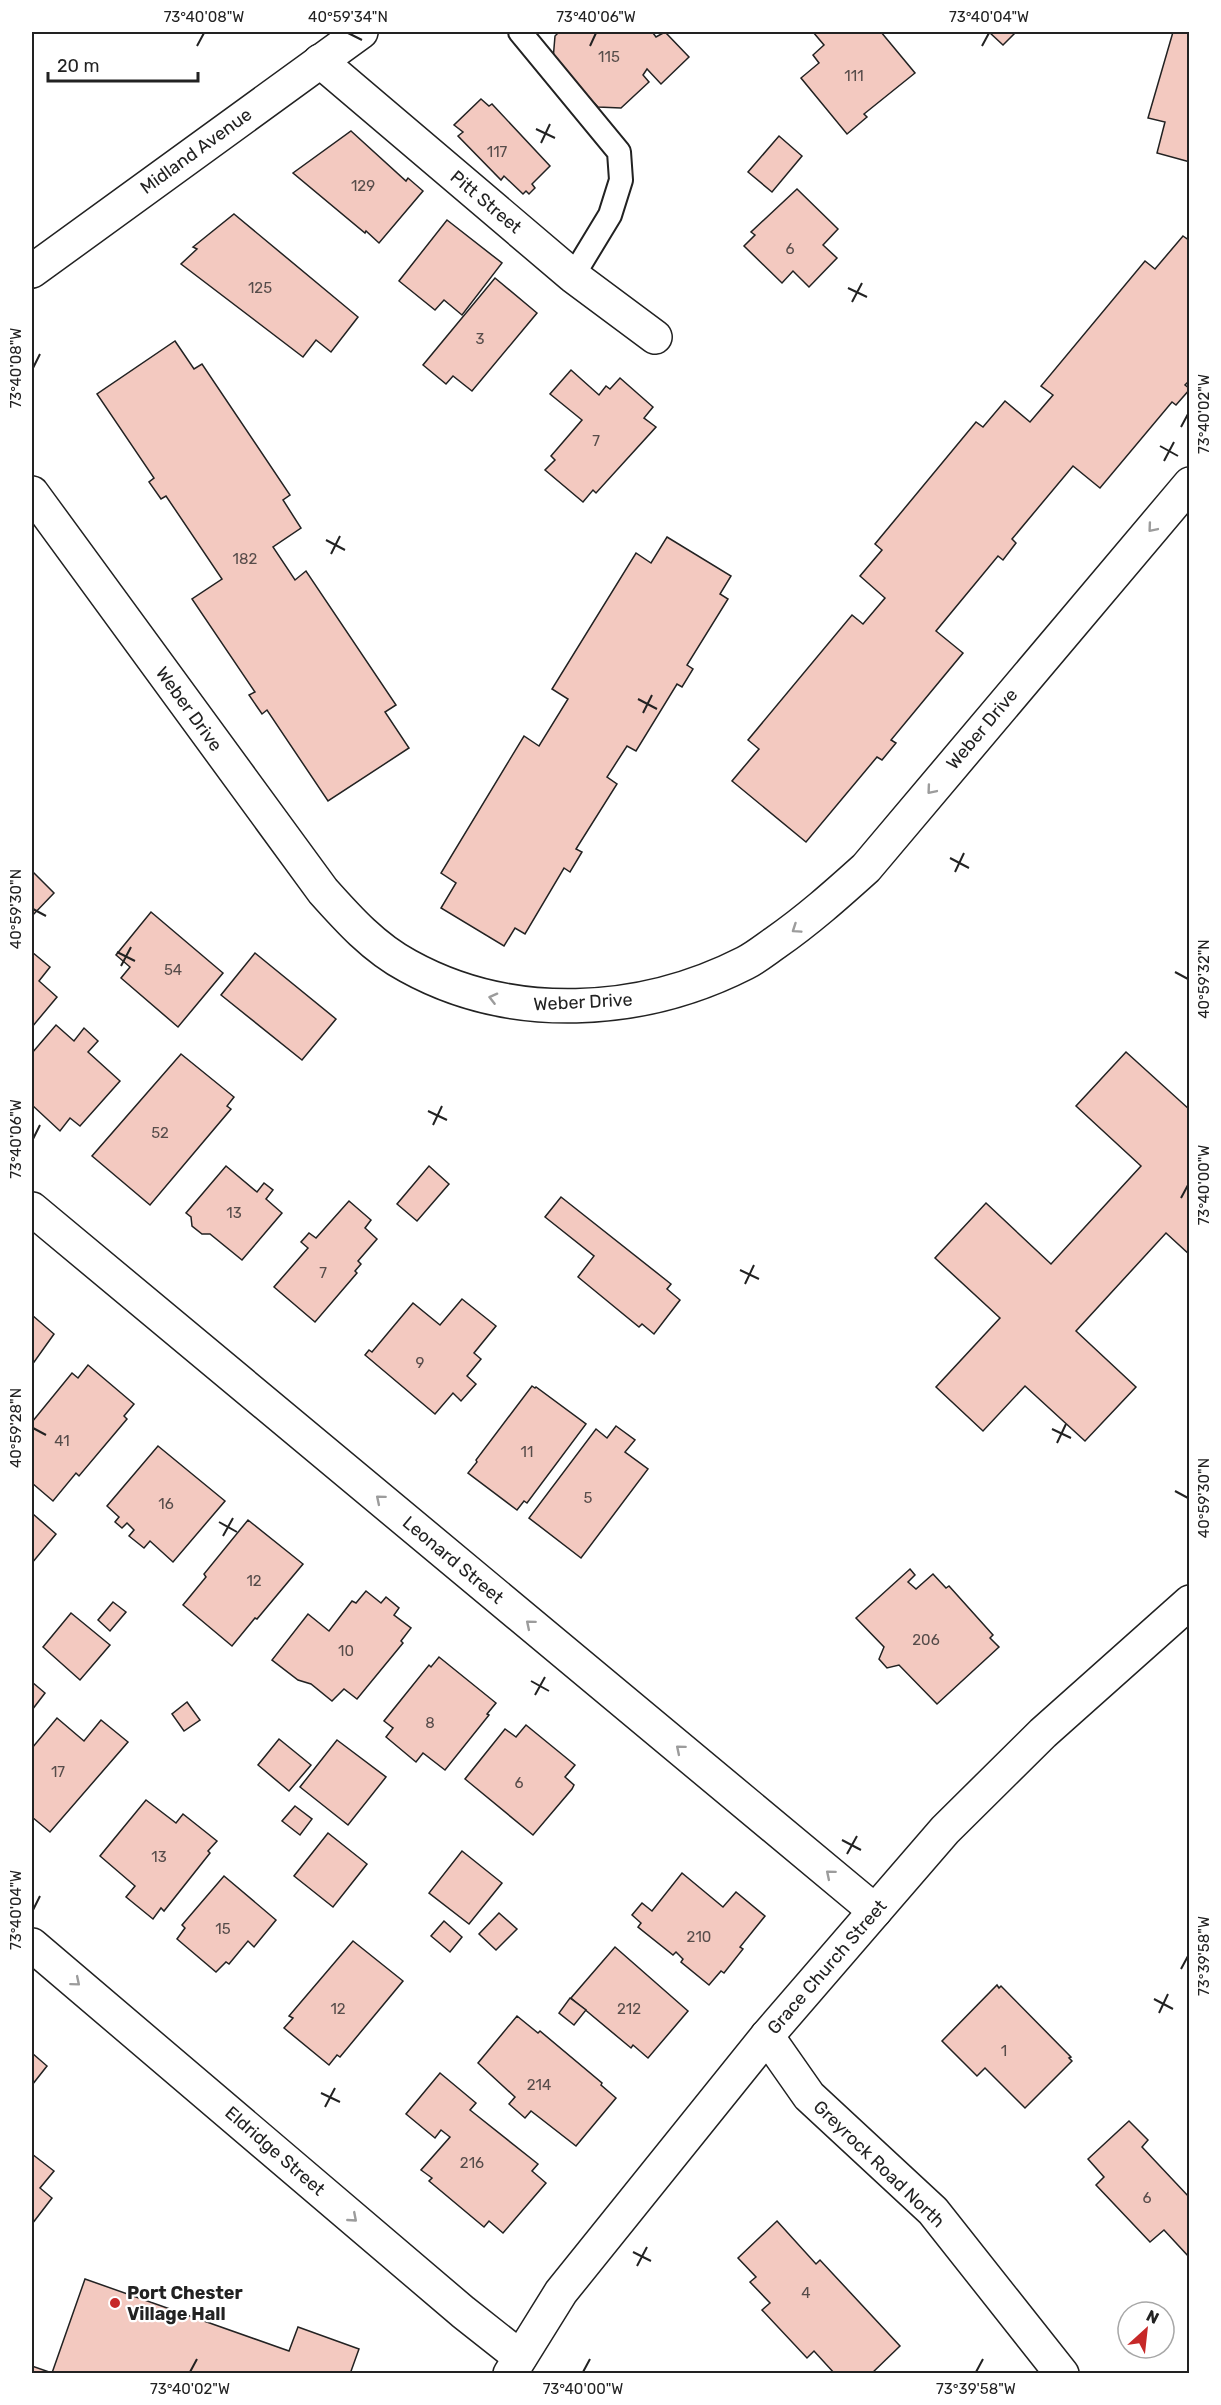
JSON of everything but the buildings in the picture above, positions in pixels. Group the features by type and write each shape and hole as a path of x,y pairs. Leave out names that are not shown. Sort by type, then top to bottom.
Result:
{"street":[{"name":"Midland Avenue","path":"32,271 361,32"},
{"name":"Pitt Street","path":"320,61 573,276 655,338"},
{"name":"Weber Drive","path":"32,493 323,891 362,934 407,966 461,990 524,1005 575,1006 633,1001 691,986 746,962 810,919 866,868 1190,483"},
{"name":"Leonard Street","path":"32,1209 875,1911"},
{"name":"Grace Church Street","path":"515,2365 561,2292 767,2036 945,1830 1043,1733 1190,1602"},
{"name":"Eldridge Street","path":"32,1945 463,2312 515,2365"},
{"name":"Greyrock Road North","path":"767,2036 809,2096 933,2211 1062,2373"}],"lane":[{"path":"520,32 619,152 621,180 610,215 573,276"}],"place":[{"name":"Port Chester Village Hall","path":"115,2303"}]}
